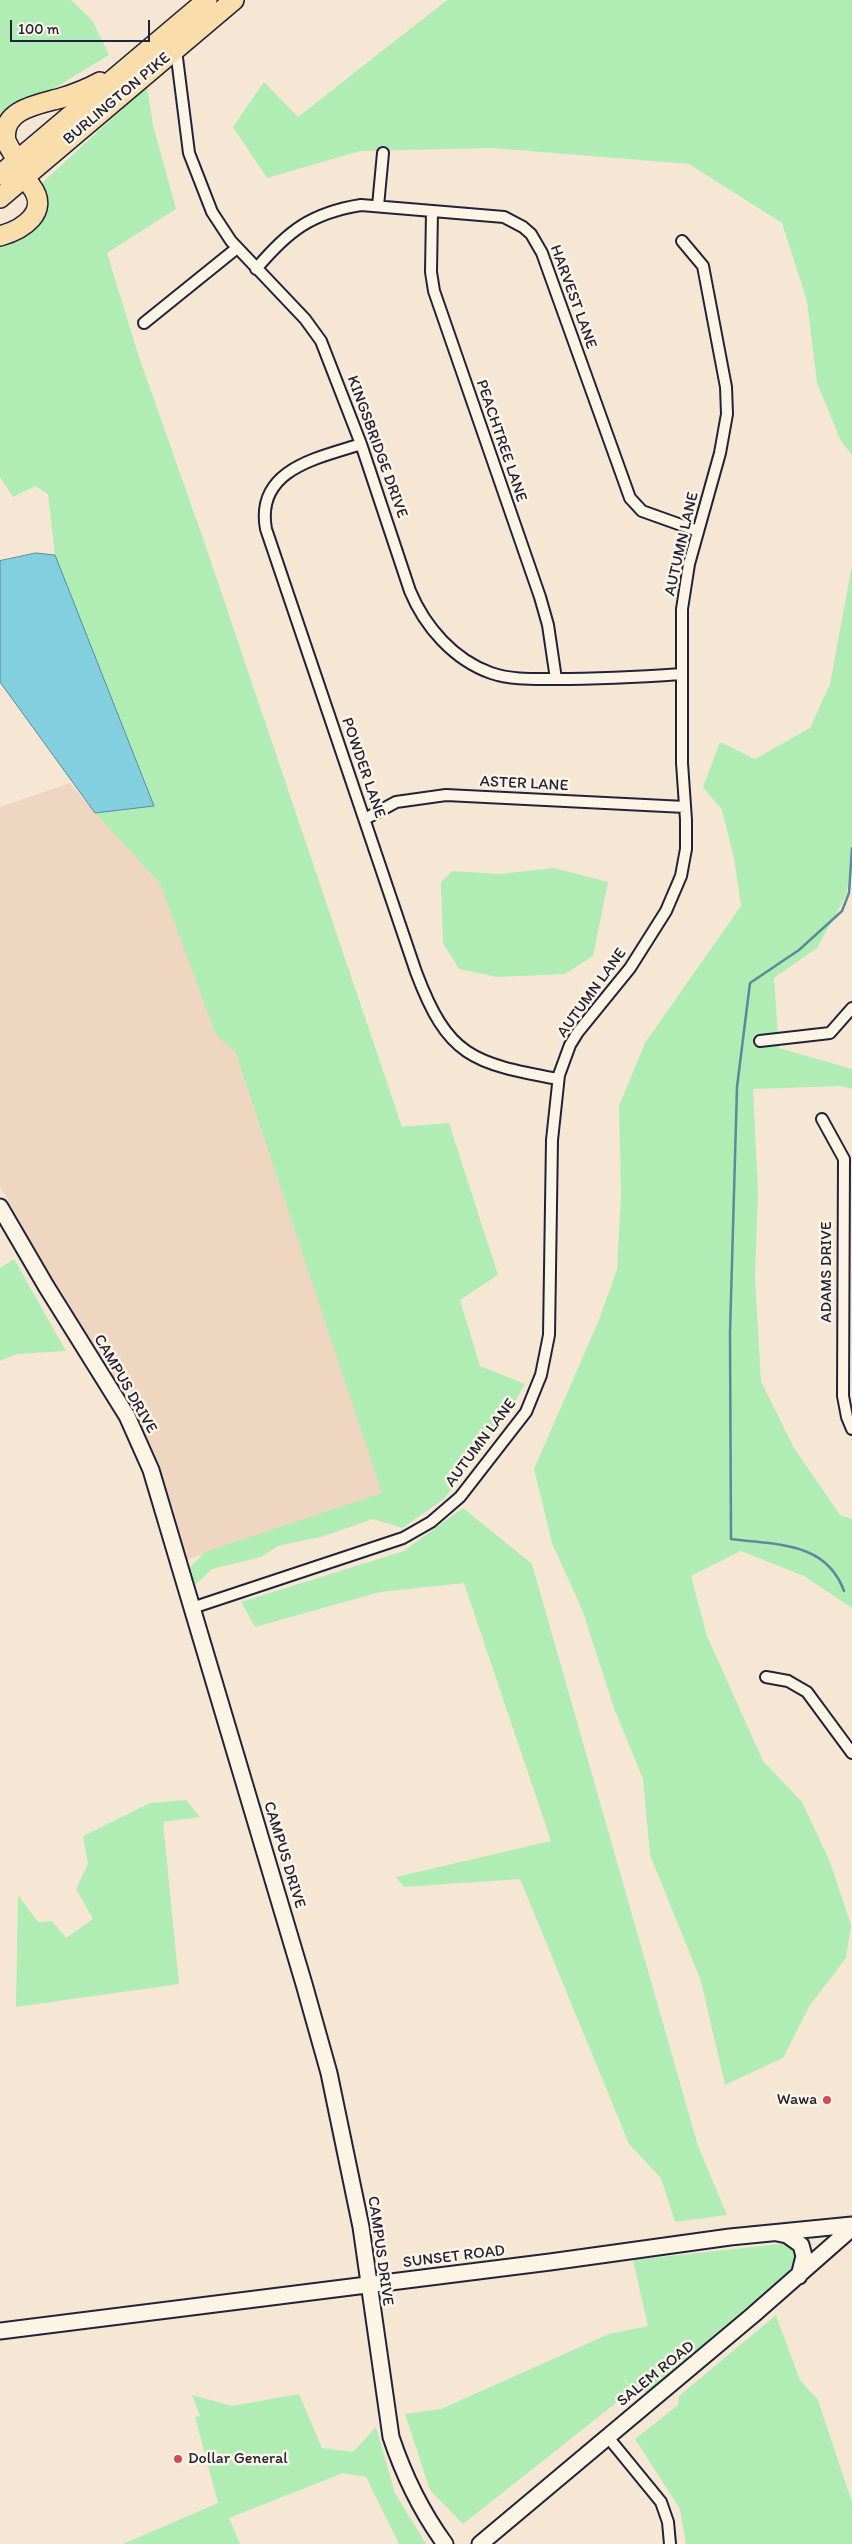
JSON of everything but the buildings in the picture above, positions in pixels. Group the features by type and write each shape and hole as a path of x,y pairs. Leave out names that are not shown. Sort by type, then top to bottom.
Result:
{"highway":[{"name":"BURLINGTON PIKE","path":"0,198 17,170 123,71 207,0"},
{"name":"BURLINGTON PIKE","path":"17,170 176,50 234,0"},
{"path":"0,236 16,230 34,216 37,200 34,189 17,170 5,137 5,124 12,115 21,109 91,87 123,71"}],"street":[{"name":"KINGSBRIDGE DRIVE","path":"176,50 189,152 215,217 237,248 305,319 321,341 361,444 410,591 420,613 433,630 455,652 492,674 526,678 609,678 681,674"},
{"path":"378,206 383,154"},
{"name":"HARVEST LANE","path":"256,269 277,245 313,217 348,207 378,206 504,217 514,221 531,234 546,264 630,498 642,510 698,531"},
{"name":"PEACHTREE LANE","path":"432,211 431,262 434,292 540,597 548,625 556,678"},
{"name":"AUTUMN LANE","path":"192,1608 388,1543 420,1529 460,1497 518,1423 537,1388 547,1349 550,1321 552,1140 558,1079 564,1060 578,1032 630,968 672,900 681,876 685,856 681,674 684,594 698,531 723,440 727,401 703,266 682,241"},
{"path":"144,324 237,248"},
{"name":"POWDER LANE","path":"361,444 302,464 281,478 266,500 264,519 278,566 416,972 426,996 444,1028 460,1046 478,1059 505,1069 558,1079"},
{"name":"ASTER LANE","path":"365,819 396,802 446,795 685,807"},
{"path":"760,1041 830,1033 852,1008"},
{"name":"ADAMS DRIVE","path":"822,1119 844,1159 843,1396 847,1418 852,1429"},
{"name":"CAMPUS DRIVE","path":"0,1207 135,1431 150,1470 321,2041 352,2181 391,2437 400,2464 416,2499 445,2544"},
{"path":"766,1677 788,1681 807,1692 852,1753"},
{"name":"SUNSET ROAD","path":"0,2331 773,2232 852,2226"},
{"name":"SALEM ROAD","path":"480,2544 800,2276 852,2226"},
{"path":"773,2232 788,2235 801,2245 804,2256 800,2276"},
{"path":"607,2436 661,2502 668,2522 670,2544"}],"shaded area":[{"path":"70,783 95,813 154,806 383,1493 186,1560 162,1476 136,1414 46,1268 0,1186 0,807"}],"green space":[{"path":"0,0 71,0 92,20 109,55 48,92 13,104 0,118"},
{"path":"447,0 852,0 852,455 841,441 817,383 807,301 782,223 689,164 493,148 360,151 267,178 233,127 264,82 298,117"},
{"path":"147,86 153,125 176,209 107,253 139,357 206,547 402,1127 449,1123 498,1275 460,1300 480,1366 525,1384 507,1415 444,1499 402,1528 373,1519 321,1537 278,1546 261,1557 212,1569 195,1585 190,1567 205,1552 382,1493 235,1051 216,1035 160,883 95,813 154,806 55,555 48,494 35,486 13,497 0,477 0,241 32,229 39,223 44,217 46,209 41,184"},
{"path":"852,565 852,857 846,896 817,948 774,978 779,1048 852,1069 852,1089 840,1086 753,1089 758,1192 755,1279 761,1381 794,1448 840,1515 852,1519 852,1608 804,1576 741,1551 691,1576 707,1636 763,1761 802,1802 830,1862 851,1925 846,1958 810,2005 783,2058 725,2085 701,1981 650,1855 643,1779 614,1708 583,1612 552,1543 534,1469 599,1320 617,1269 621,1195 619,1106 645,1043 741,906 734,858 722,810 703,787 720,742 755,759 810,728 830,684"},
{"path":"554,868 608,882 593,956 565,974 497,977 459,969 443,943 441,882 452,871 500,874"},
{"path":"14,1259 66,1351 17,1354 0,1361 0,1268"},
{"path":"463,1508 532,1564 698,2146 727,2215 675,2222 661,2178 629,2144 520,1879 404,1887 396,1877 551,1841 464,1583 380,1592 255,1627 241,1602 404,1551"},
{"path":"186,1800 200,1817 163,1822 179,1984 16,2007 18,1895 38,1922 52,1921 66,1938 93,1919 76,1889 88,1864 83,1836 150,1803"},
{"path":"789,2243 796,2252 798,2265 651,2392 631,2392 620,2365 630,2392 463,2524 430,2490 405,2414 441,2409 609,2334 648,2326 633,2260"},
{"path":"776,2315 800,2380 818,2400 852,2502 852,2544 686,2544 680,2509 635,2439 678,2405 679,2396"},
{"path":"299,2394 322,2448 353,2452 376,2427 395,2493 426,2544 399,2544 366,2477 343,2473 229,2518 240,2544 123,2544 218,2503 195,2417 200,2416 192,2395 232,2406"}],"water":[{"path":"36,553 55,555 154,806 95,813 0,682 0,561"}],"waterway":[{"path":"844,1591 836,1575 825,1563 812,1554 781,1545 731,1539 730,1333 737,1087 750,983 799,950 842,911 849,893 852,848"}],"place":[{"name":"Wawa","path":"827,2100"},
{"name":"Dollar General","path":"178,2459"}]}
